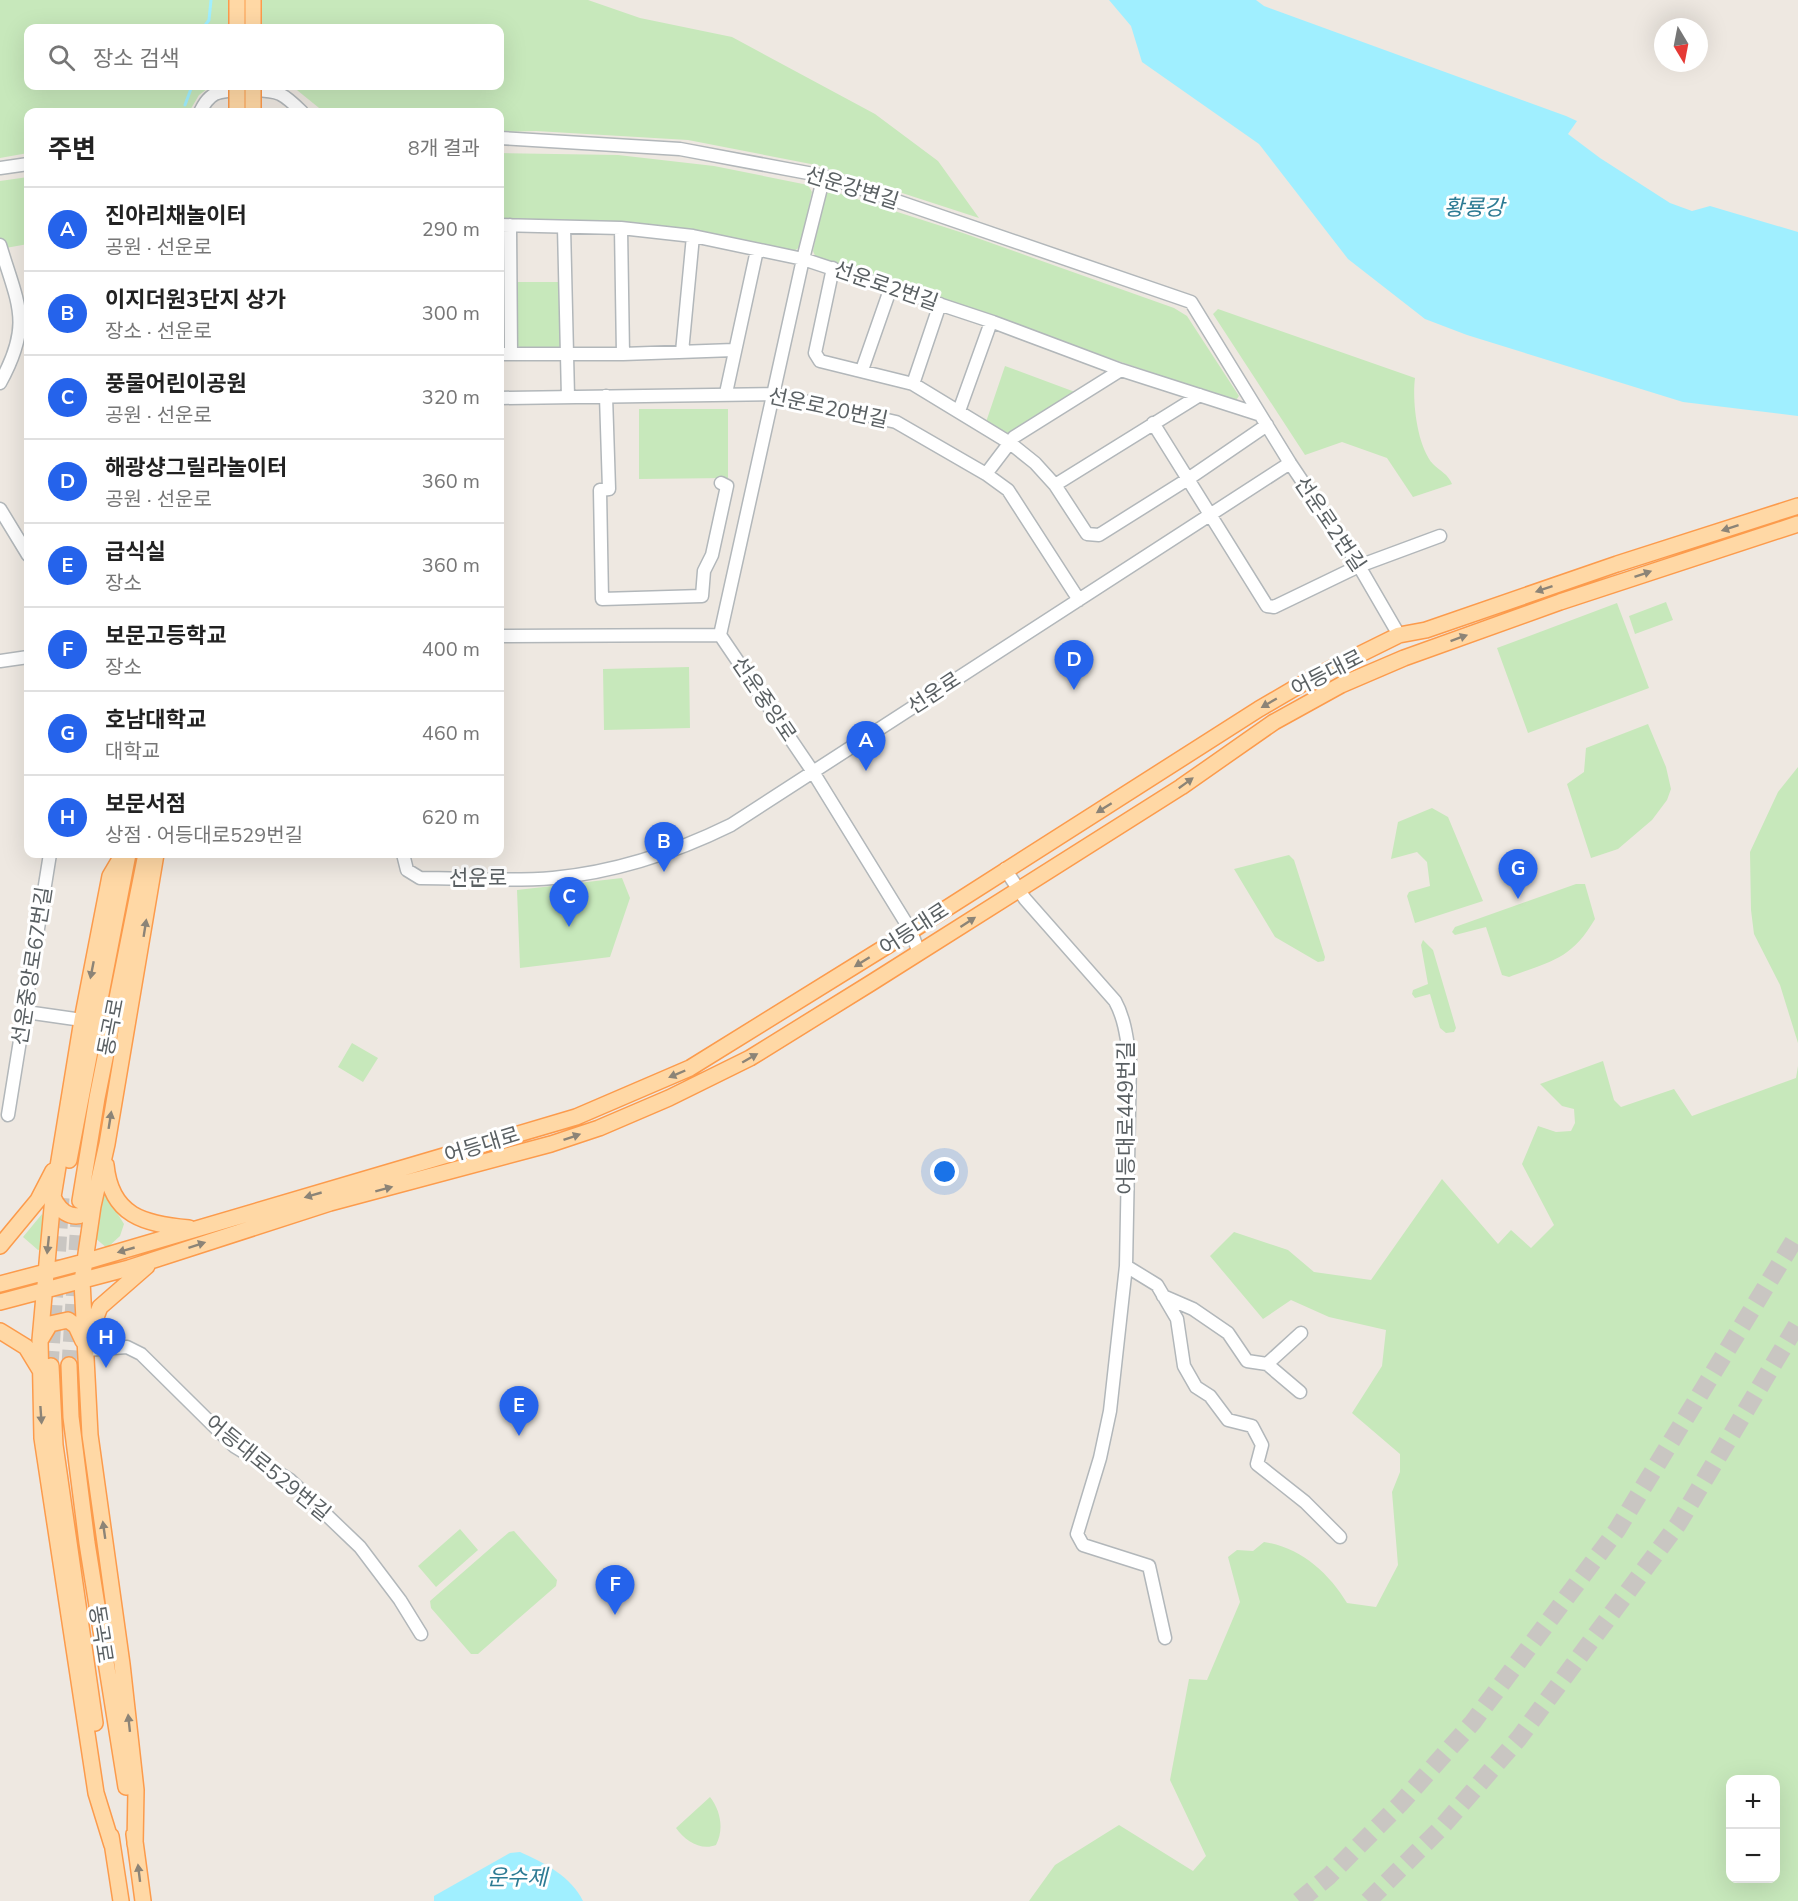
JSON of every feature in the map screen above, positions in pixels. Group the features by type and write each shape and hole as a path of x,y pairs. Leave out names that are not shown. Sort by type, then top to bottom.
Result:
{"main road":[{"path":"237,0 237,24"},
{"path":"253,0 253,24"},
{"path":"237,90 237,108"},
{"path":"253,90 253,108"},
{"name":"어등대로","path":"0,1284 198,1229 576,1117 690,1068 911,931 1259,709 1312,678 1399,635 1426,630 1617,564 1798,506"},
{"name":"어등대로","path":"0,1302 82,1281 330,1203 551,1144 599,1128 696,1086 750,1058 1019,891 1181,787 1274,722 1341,685 1404,658 1560,602 1798,524"},
{"path":"121,858 110,876 82,1020 59,1160 57,1197 45,1273 40,1340 46,1368 42,1438 96,1793 112,1845 121,1901"},
{"name":"동곡로","path":"57,1197 127,858"},
{"name":"동곡로","path":"86,1204 97,1098 145,858"},
{"path":"57,1197 59,1209 70,1216 83,1215 107,1144 155,858"},
{"path":"107,1144 109,1188 123,1207 146,1221 198,1229"},
{"path":"0,1246 38,1200 59,1160"},
{"path":"86,1204 82,1281 90,1435 122,1664 136,1790 135,1844"},
{"path":"87,1350 94,1317 100,1308 156,1258"},
{"path":"40,1340 50,1324 68,1320 76,1326 87,1350"},
{"path":"0,1331 26,1347 46,1368"},
{"name":"동곡로","path":"69,1365 71,1417 87,1543 142,1901"}],"street":[{"path":"202,108 214,94 228,91 270,91 280,94 297,108"},
{"name":"선운강변길","path":"504,138 680,149 824,176 1191,302"},
{"path":"0,168 24,165"},
{"path":"720,635 803,260 824,176"},
{"path":"505,225 505,354 623,354 734,350"},
{"name":"선운로2번길","path":"505,225 621,228 693,236 803,260 891,287 1121,370 1258,414"},
{"path":"564,226 568,398"},
{"path":"621,228 623,354"},
{"path":"682,352 693,236"},
{"path":"0,244 15,287 20,318 18,346 0,383"},
{"path":"726,393 757,250"},
{"path":"833,268 815,353 820,361 913,384 1010,442 1055,485 1087,534 1092,536 1099,535 1188,479 1267,425"},
{"path":"862,370 891,287"},
{"name":"선운로2번길","path":"1191,302 1258,414 1359,566 1399,635"},
{"path":"913,384 940,304"},
{"path":"959,411 991,322"},
{"path":"986,474 1014,437 1121,370"},
{"name":"선운로20번길","path":"504,398 773,394 896,422 986,474 1008,490 1079,600"},
{"path":"1055,485 1200,394"},
{"path":"606,396 609,489 600,490 602,599 702,596 704,571 712,555 727,486 721,483"},
{"path":"1153,423 1264,604 1271,608 1359,566 1440,536"},
{"name":"선운로","path":"404,858 406,870 415,877 551,878 597,872 652,859 731,825 1290,463"},
{"path":"0,509 24,548"},
{"name":"선운중앙로","path":"504,636 720,635 813,772 911,931 919,953"},
{"path":"0,661 24,658"},
{"name":"선운중앙로67번길","path":"8,1115 49,858"},
{"name":"어등대로449번길","path":"1005,869 1019,891 1115,1001 1121,1013 1130,1060 1126,1266 1110,1411 1100,1458 1077,1534 1083,1545 1149,1566 1165,1638"},
{"path":"26,1012 82,1020"},
{"path":"1126,1266 1157,1285 1177,1319 1184,1366 1196,1387 1210,1396 1228,1420 1252,1426 1262,1445 1257,1464 1305,1502 1340,1537"},
{"path":"1163,1296 1193,1309 1228,1333 1247,1361 1267,1365 1300,1392"},
{"path":"1267,1365 1301,1334"},
{"name":"어등대로529번길","path":"87,1350 126,1347 141,1354 234,1446 290,1480 360,1547 400,1600 421,1634"}],"green space":[{"path":"0,0 588,0 640,18 732,37 875,114 938,161 979,218 816,165 688,140 536,131 504,132 504,108 319,108 297,90 504,90 504,24 24,24 24,90 206,90 199,95 191,108 24,108 24,154 0,158"},
{"path":"504,153 618,155 714,166 808,185 812,192 800,247 794,251 683,231 576,222 504,220"},
{"path":"24,178 24,245 0,249 0,181"},
{"path":"835,192 963,233 1174,308 1187,316 1239,396 1236,400 1215,394 816,258 813,251 824,198 826,193"},
{"path":"514,282 562,282 562,348 517,346 514,338"},
{"path":"1218,309 1415,378 1414,399 1419,435 1433,464 1446,475 1452,484 1413,497 1387,458 1342,442 1305,455 1213,314"},
{"path":"1005,366 1075,392 1010,434 986,422"},
{"path":"639,409 728,409 728,478 639,479"},
{"path":"1666,602 1673,620 1635,634 1629,616"},
{"path":"1617,603 1649,688 1528,733 1497,648"},
{"path":"689,667 690,728 604,730 603,669"},
{"path":"1648,724 1666,767 1671,789 1667,800 1652,820 1618,849 1591,858 1567,784 1584,772 1586,748"},
{"path":"1798,767 1798,1043 1780,985 1754,934 1751,910 1750,852 1778,792"},
{"path":"1432,808 1448,817 1483,901 1415,923 1407,896 1409,892 1430,886 1427,862 1417,852 1391,859 1398,822"},
{"path":"1289,855 1294,860 1325,957 1324,961 1318,962 1275,937 1234,869"},
{"path":"622,878 630,898 610,957 520,968 517,890"},
{"path":"1576,884 1585,884 1595,919 1586,933 1568,951 1537,967 1509,977 1502,975 1486,927 1455,935 1452,932 1455,927"},
{"path":"1423,940 1433,950 1456,1028 1454,1032 1446,1033 1440,1028 1430,994 1415,998 1412,994 1413,990 1428,984 1421,945"},
{"path":"352,1043 378,1058 363,1082 338,1067"},
{"path":"1603,1061 1614,1100 1621,1107 1674,1089 1692,1116 1796,1078 1798,1066 1798,1901 1029,1901 1055,1865 1119,1825 1193,1871 1206,1856 1170,1780 1189,1679 1207,1680 1240,1602 1228,1557 1237,1550 1253,1551 1264,1542 1290,1549 1322,1572 1347,1603 1376,1607 1398,1565 1392,1492 1400,1472 1400,1454 1352,1413 1382,1366 1386,1330 1329,1317 1291,1300 1263,1319 1210,1256 1234,1232 1288,1250 1314,1272 1371,1280 1442,1179 1498,1244 1511,1230 1531,1248 1554,1225 1522,1164 1538,1126 1556,1132 1571,1131 1575,1123 1574,1109 1562,1106 1540,1084"},
{"path":"100,1185 124,1224 120,1236 107,1248 95,1238"},
{"path":"42,1214 47,1226 45,1248 38,1250 23,1237"},
{"path":"460,1529 478,1550 436,1587 418,1566"},
{"path":"514,1531 557,1580 556,1586 478,1654 471,1654 431,1608 430,1601 509,1532"},
{"path":"710,1797 719,1814 721,1827 716,1845 705,1847 689,1841 676,1828"}],"water":[{"name":"황룡강","path":"1109,0 1256,0 1264,6 1577,121 1568,134 1600,158 1670,203 1692,211 1710,206 1798,232 1798,416 1683,402 1467,335 1425,319 1348,259 1259,144 1142,62 1131,26"},
{"name":"운수제","path":"520,1852 564,1878 578,1892 583,1901 434,1901 434,1896 510,1853"}],"waterway":[{"path":"206,24 209,20 211,0"},
{"path":"185,105 191,90"}],"tunnel":[{"path":"51,1366 62,1198"},
{"path":"69,1365 79,1203"},
{"path":"1299,1901 1329,1876 1400,1804 1473,1722 1617,1530 1798,1234"},
{"path":"1368,1901 1440,1829 1519,1738 1678,1524 1798,1323"}],"place":[{"name":"해광샹그릴라놀이터","path":"1074,690"},
{"name":"진아리채놀이터","path":"866,771"},
{"name":"이지더원3단지 상가","path":"664,872"},
{"name":"호남대학교","path":"1518,899"},
{"name":"풍물어린이공원","path":"569,927"},
{"name":"보문서점","path":"106,1368"},
{"name":"급식실","path":"519,1436"},
{"name":"보문고등학교","path":"615,1615"}]}
